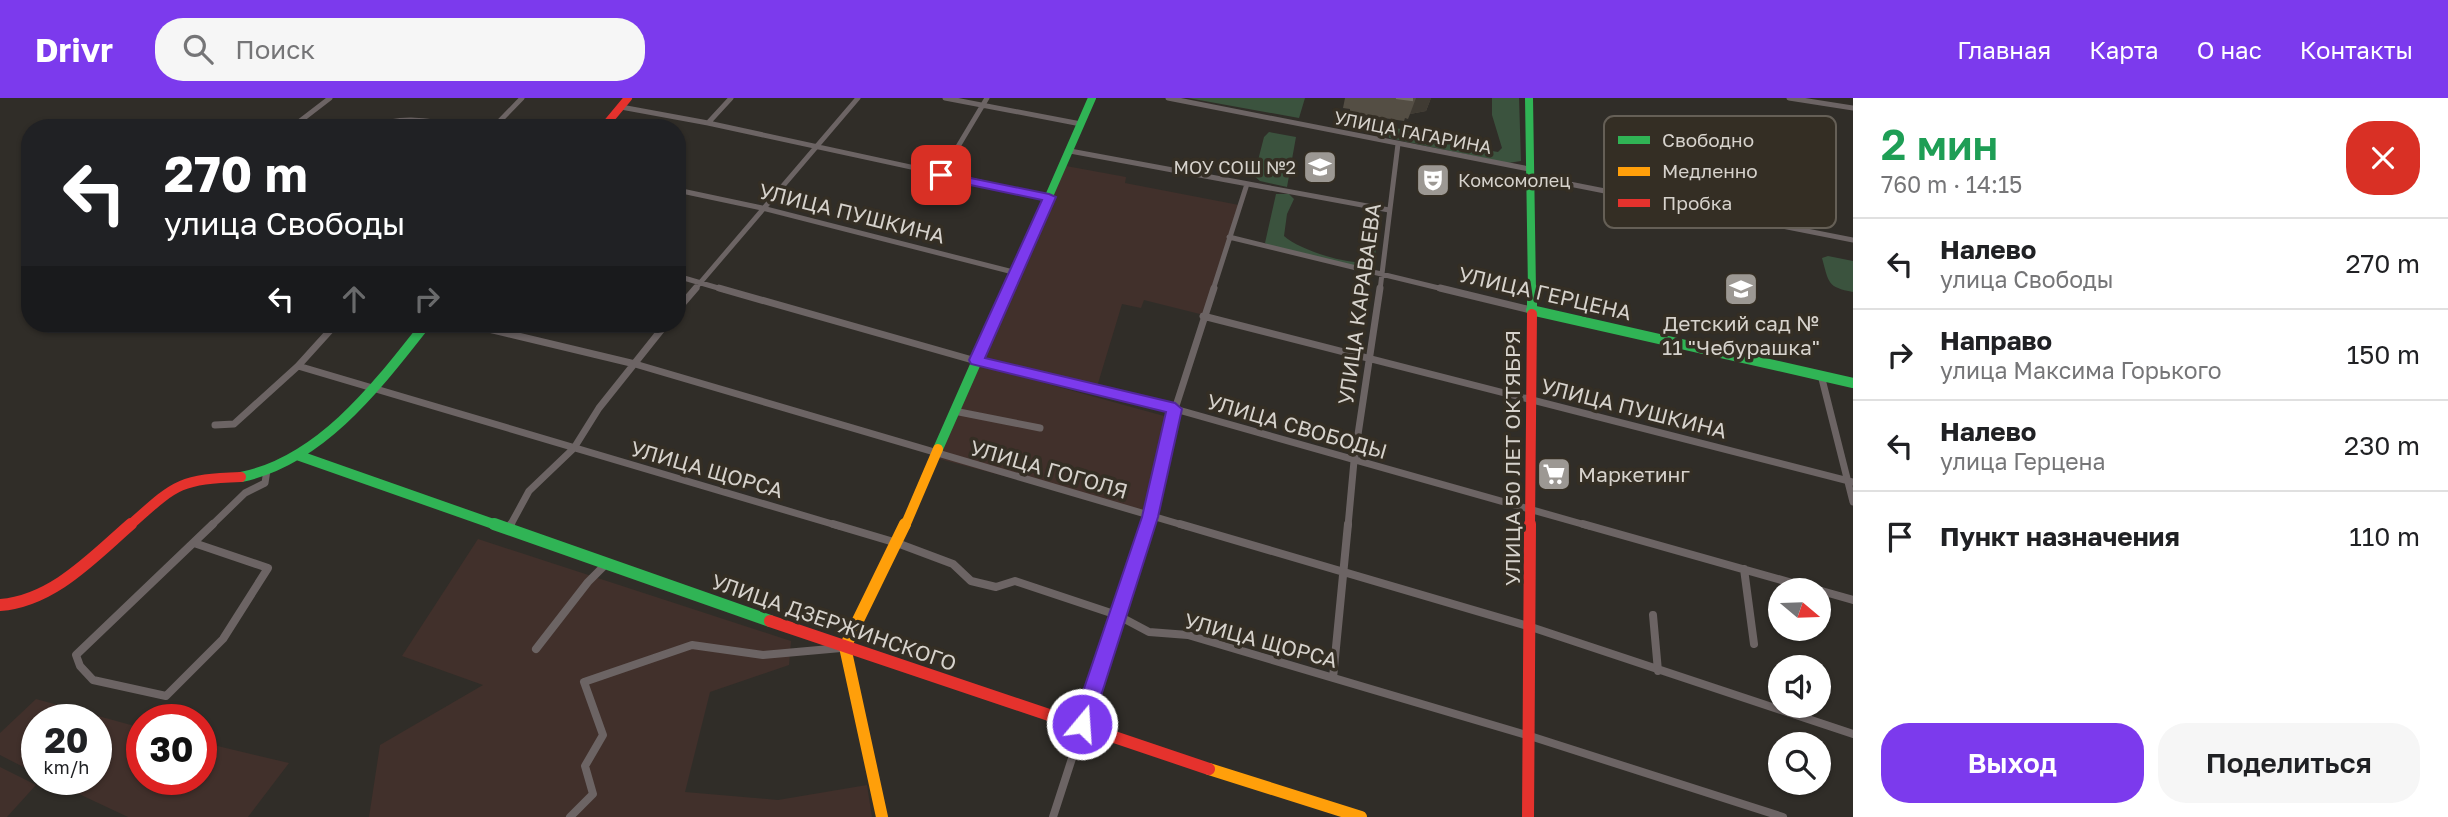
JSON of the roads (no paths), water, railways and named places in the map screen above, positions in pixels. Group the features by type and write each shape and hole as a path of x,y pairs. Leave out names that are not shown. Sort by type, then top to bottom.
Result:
{"street":[{"path":"303,119 330,98"},
{"path":"502,119 522,98"},
{"path":"708,122 731,98"},
{"path":"686,299 858,98"},
{"path":"945,98 1081,124"},
{"path":"941,175 987,98"},
{"path":"882,817 845,647 897,543 1092,98"},
{"name":"УЛИЦА ГАГАРИНА","path":"1168,98 1604,189"},
{"name":"УЛИЦА 50 ЛЕТ ОКТЯБРЯ","path":"1528,817 1533,401 1529,98"},
{"path":"1789,98 1853,108"},
{"path":"610,119 624,102 816,148 1049,197"},
{"name":"УЛИЦА КАРАВАЕВА","path":"1333,678 1354,461 1371,359 1398,144"},
{"path":"1070,151 1389,210"},
{"path":"1053,817 1150,517 1175,409 1247,184"},
{"name":"УЛИЦА ПУШКИНА","path":"686,192 762,208 1017,273"},
{"name":"УЛИЦА ГАГАРИНА","path":"1795,228 1853,240"},
{"name":"УЛИЦА ГЕРЦЕНА","path":"1229,237 1381,275 1853,383"},
{"name":"УЛИЦА СВОБОДЫ","path":"686,278 976,360 1175,409 1776,578"},
{"name":"УЛИЦА ПУШКИНА","path":"1203,316 1850,481"},
{"path":"215,425 234,424 298,366 328,333"},
{"path":"0,606 12,604 66,581 156,499 178,484 207,476 249,477 298,455 374,389 419,333"},
{"name":"УЛИЦА ГОГОЛЯ","path":"506,333 635,364 1531,627 1853,734"},
{"path":"508,530 529,491 574,448 599,408 659,333"},
{"name":"УЛИЦА ЩОРСА","path":"298,366 897,543 953,564 971,581 996,587 1015,581 1117,615 1149,632 1188,635 1530,736 1783,817"},
{"path":"1821,375 1850,481 1853,502"},
{"path":"954,411 1040,428"},
{"name":"УЛИЦА ДЗЕРЖИНСКОГО","path":"298,455 845,647 1082,724 1217,772 1361,817"},
{"path":"194,542 268,568 223,639 166,696 93,680 80,666 76,655 194,542 245,494 265,484 267,469"},
{"path":"536,649 587,582 606,564"},
{"path":"1744,569 1754,645"},
{"name":"УЛИЦА СВОБОДЫ","path":"1831,594 1853,600"},
{"path":"1653,615 1658,671"},
{"path":"570,817 593,794 584,766 603,735 584,682 692,645 763,656 845,647"}],"place":[{"name":"МОУ СОШ №2","path":"1320,167"},
{"name":"Комсомолец","path":"1433,180"},
{"name":"Детский сад № 11 \"Чебурашка\"","path":"1741,289"},
{"name":"Маркетинг","path":"1554,474"}]}
